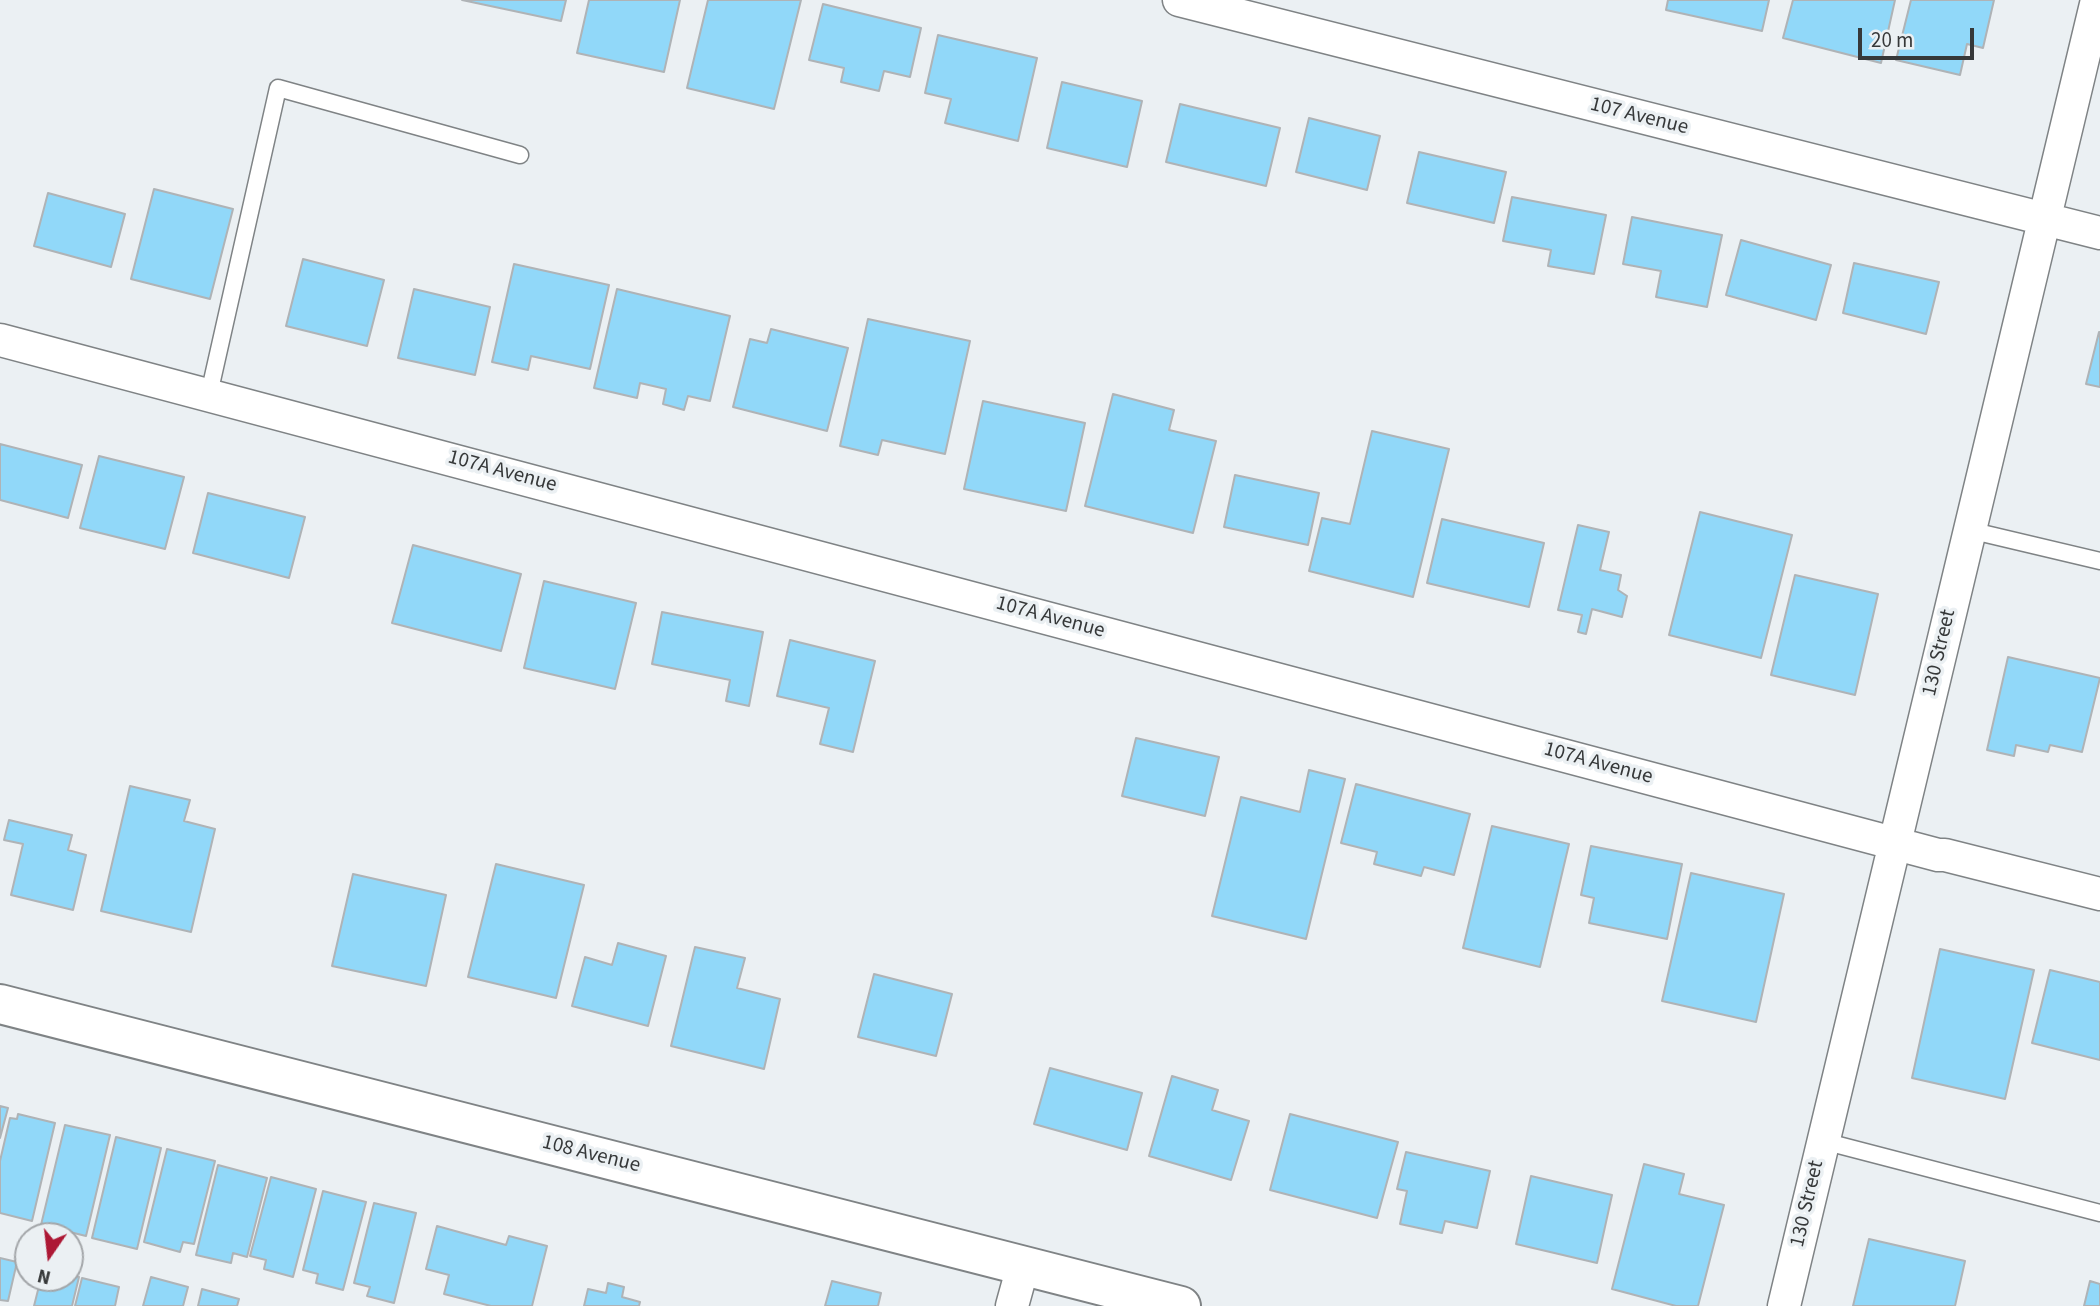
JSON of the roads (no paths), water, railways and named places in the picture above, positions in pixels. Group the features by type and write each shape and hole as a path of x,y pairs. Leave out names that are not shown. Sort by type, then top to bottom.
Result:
{"main road":[{"name":"108 Avenue","path":"0,1004 1181,1306"}],"street":[{"name":"107 Avenue","path":"1179,0 2100,233"},
{"name":"130 Street","path":"1784,1306 2097,0"},
{"name":"107A Avenue","path":"0,340 1894,843 2100,894"},
{"path":"1012,1306 1023,1266"}],"lane":[{"path":"209,394 278,88 520,155"},
{"path":"1969,530 2100,561"},
{"path":"1823,1141 2100,1213"}]}
